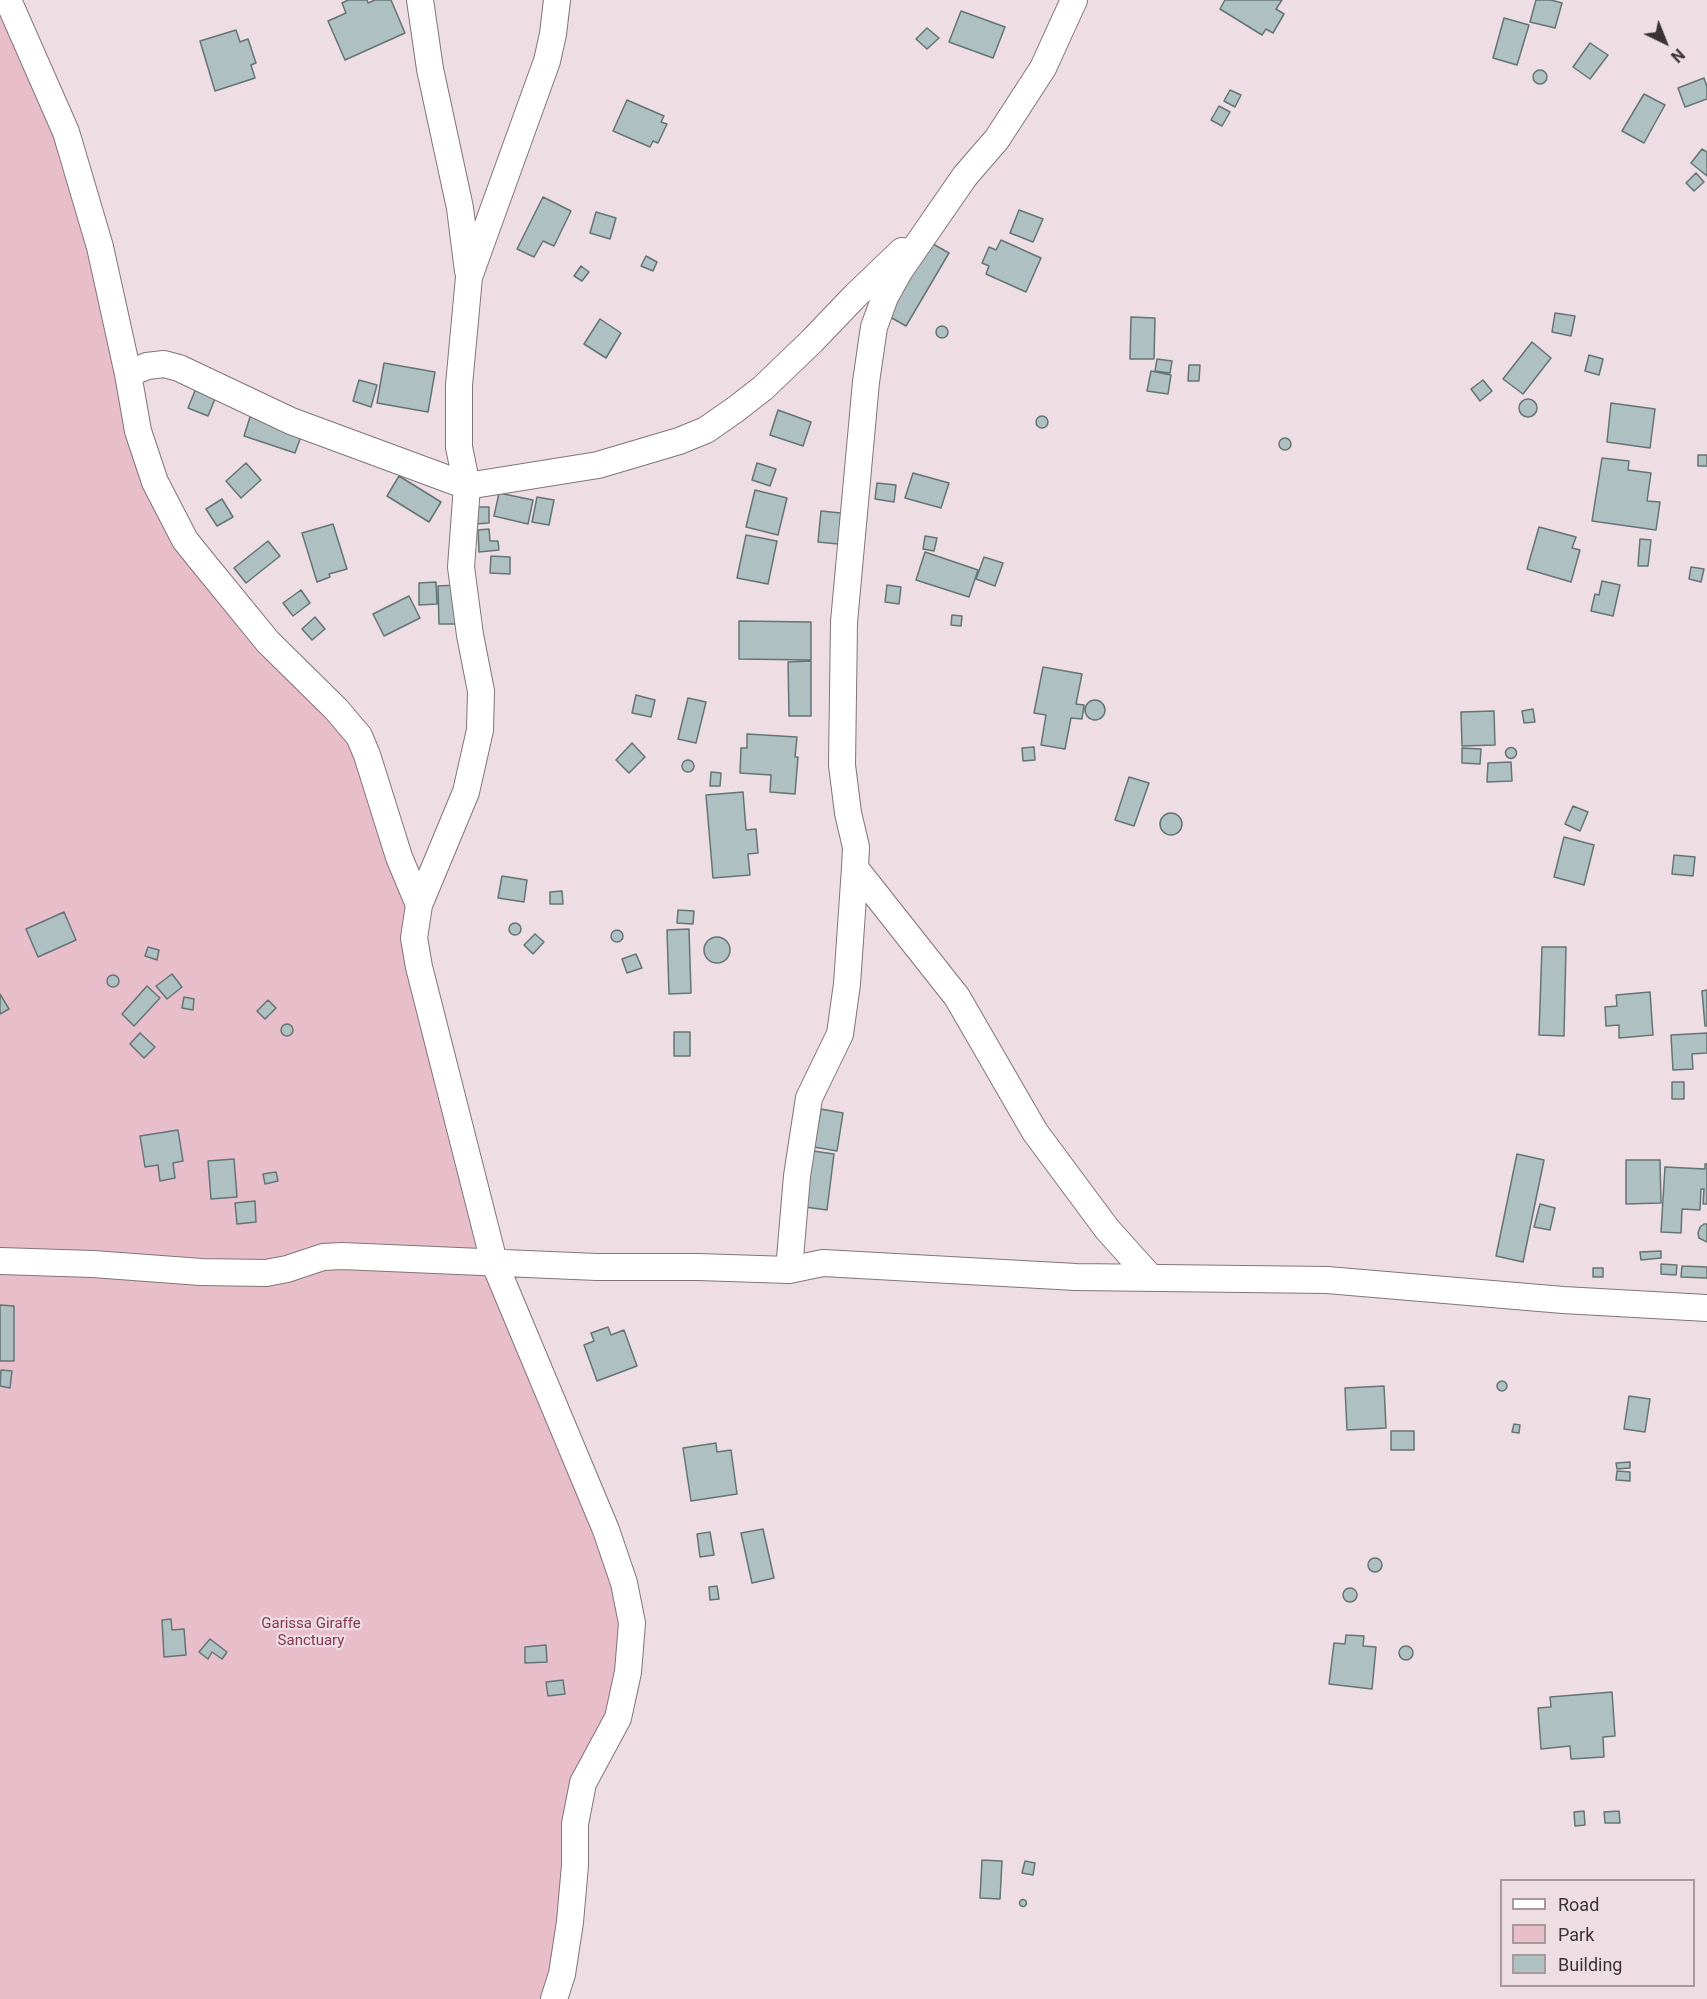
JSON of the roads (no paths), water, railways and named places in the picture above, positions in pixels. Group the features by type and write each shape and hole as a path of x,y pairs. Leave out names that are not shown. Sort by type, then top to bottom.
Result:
{"street":[{"path":"8,0 66,132 100,247 138,431 155,482 170,515 185,540 268,642 336,709 358,736 367,755 399,856 418,905"},
{"path":"420,0 430,69 460,208 469,277 459,385 459,447 467,486 461,567 470,635 481,691 480,730 466,792 418,905 415,947 494,1262 578,1468 606,1530 624,1583 632,1623 628,1672 618,1719 583,1783 575,1824 575,1865 570,1922 562,1974 554,1999"},
{"path":"469,277 546,61 553,34 557,0"},
{"path":"789,1270 797,1176 809,1098 840,1034 847,984 856,847 848,813 842,765 844,622 873,327 885,297 932,222 965,176 997,139 1043,68 1074,0"},
{"path":"128,374 147,366 164,364 179,368 291,421 467,486 598,465 679,441 706,430 736,409 763,388 932,222"},
{"path":"855,868 957,997 1035,1132 1107,1229 1151,1278"},
{"path":"0,1261 93,1264 201,1272 266,1273 287,1269 323,1257 342,1256 597,1267 789,1270 823,1263 1076,1277 1327,1280 1563,1300 1707,1308"}],"park label":[{"name":"Garissa Giraffe Sanctuary","path":"311,1632"}]}
